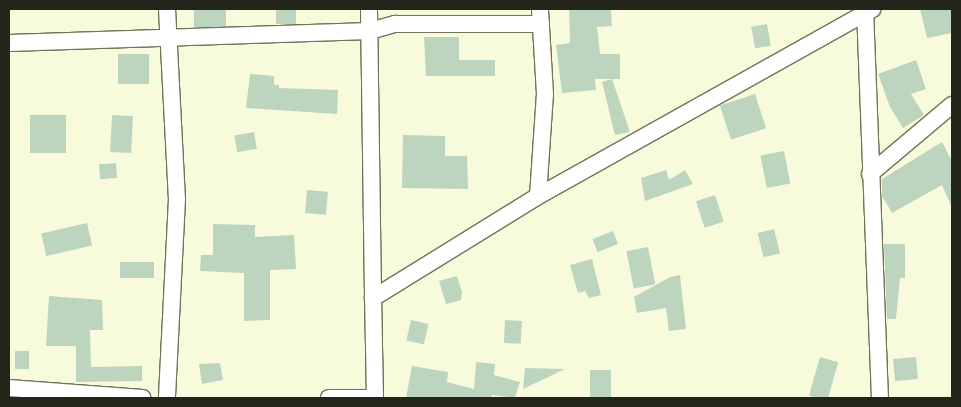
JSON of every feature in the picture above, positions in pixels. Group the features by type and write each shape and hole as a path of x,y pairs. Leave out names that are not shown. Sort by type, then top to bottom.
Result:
{"street":[{"path":"167,9 166,37 177,199 167,398"},
{"path":"328,398 375,398 369,9"},
{"path":"373,298 538,196 868,10 870,174 880,398"},
{"path":"9,43 370,31 394,24 541,16 545,94 538,196"},
{"path":"870,174 952,105"},
{"path":"9,388 143,398"}],"building":[{"path":"194,9 226,9 226,27 194,27"},
{"path":"276,9 296,9 296,24 276,24"},
{"path":"611,9 612,26 597,27 600,54 620,54 620,79 595,79 596,90 562,93 556,45 570,43 569,10"},
{"path":"920,9 952,9 952,33 927,38"},
{"path":"767,24 771,46 755,48 751,27"},
{"path":"424,37 459,37 459,60 495,60 495,76 426,76"},
{"path":"118,54 149,54 149,84 118,84"},
{"path":"916,60 926,89 911,94 924,115 903,128 890,107 878,74"},
{"path":"250,74 274,76 274,85 279,85 279,88 338,90 337,114 246,108"},
{"path":"612,79 630,132 615,135 602,82"},
{"path":"755,94 766,128 731,140 720,105"},
{"path":"30,115 66,115 66,153 30,153"},
{"path":"112,115 133,116 131,153 110,152"},
{"path":"254,132 257,149 237,152 234,135"},
{"path":"403,135 445,136 445,156 467,156 468,189 402,188"},
{"path":"942,142 952,161 952,208 942,185 892,213 882,196 882,179"},
{"path":"784,151 790,183 767,188 760,156"},
{"path":"116,163 117,178 100,179 99,164"},
{"path":"666,170 669,180 685,170 693,184 645,201 641,178"},
{"path":"307,190 328,192 326,215 305,213"},
{"path":"715,195 724,222 705,228 696,201"},
{"path":"87,223 92,245 46,256 41,234"},
{"path":"213,224 255,225 255,237 294,235 296,269 270,270 270,320 244,321 244,273 200,271 201,255 213,255"},
{"path":"774,229 780,253 764,257 758,233"},
{"path":"613,231 618,244 597,252 592,239"},
{"path":"884,244 905,244 905,278 900,278 896,319 887,319"},
{"path":"648,247 655,284 634,288 626,251"},
{"path":"592,259 601,295 589,298 585,291 578,293 570,265"},
{"path":"120,262 154,262 154,278 120,278"},
{"path":"680,275 686,329 669,331 666,308 637,313 634,297 670,277"},
{"path":"457,276 462,292 461,300 446,304 439,281"},
{"path":"49,296 102,300 103,330 90,330 91,367 142,366 142,381 76,382 76,346 46,346"},
{"path":"411,320 429,324 424,345 406,340"},
{"path":"505,320 522,321 521,344 504,343"},
{"path":"15,351 29,351 29,369 15,369"},
{"path":"820,357 838,362 828,398 809,395"},
{"path":"916,357 918,379 895,381 893,359"},
{"path":"476,362 495,364 494,375 520,382 515,398 492,395 491,398 406,398 412,366 448,372 447,382 474,389"},
{"path":"220,363 223,380 202,384 199,364"},
{"path":"525,368 565,369 523,389"},
{"path":"590,370 611,370 611,398 590,398"}]}
